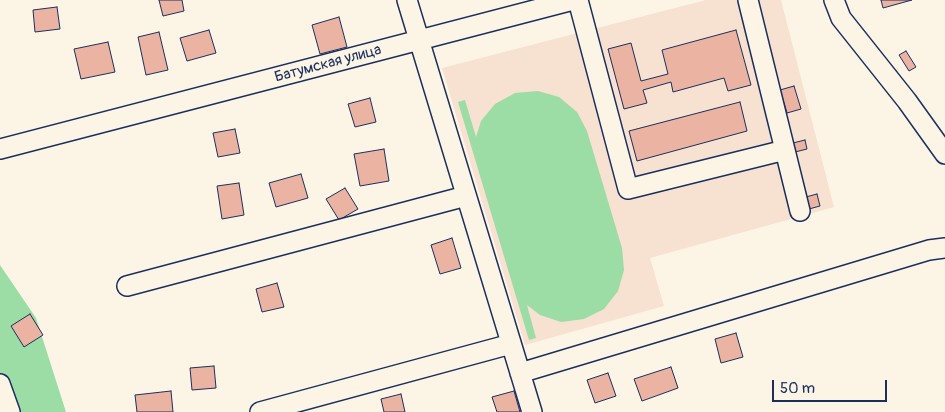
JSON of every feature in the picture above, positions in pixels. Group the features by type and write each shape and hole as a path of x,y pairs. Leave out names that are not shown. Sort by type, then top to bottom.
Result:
{"street":[{"path":"407,0 532,412"},
{"name":"Батумская улица","path":"0,149 573,0"},
{"path":"578,0 628,189 785,150"},
{"path":"748,0 800,211"},
{"path":"834,0 841,18 945,154"},
{"path":"127,286 466,196"},
{"path":"520,374 929,250 945,248"},
{"path":"260,412 511,344"},
{"path":"0,384 10,412"}],"shaded area":[{"path":"706,0 781,0 834,207 650,258 664,306 525,345 442,68"}],"green space":[{"path":"538,91 559,97 577,112 587,131 622,248 624,270 618,291 604,309 584,319 561,322 540,315 527,305 536,338 529,340 458,102 465,100 476,137 481,121 495,104 515,93"},
{"path":"0,265 36,318 66,412 0,412"}],"building":[{"path":"159,0 182,0 184,11 163,16"},
{"path":"881,0 912,0 883,8"},
{"path":"57,7 60,29 35,32 33,10"},
{"path":"339,17 347,47 320,54 312,25"},
{"path":"209,30 216,53 187,61 180,38"},
{"path":"736,30 751,85 728,91 724,78 673,92 671,82 643,90 647,103 624,109 608,49 631,43 641,81 668,74 662,50"},
{"path":"159,32 168,70 146,75 138,37"},
{"path":"108,42 115,72 81,79 74,49"},
{"path":"906,51 916,67 909,71 899,55"},
{"path":"794,86 801,109 787,113 780,90"},
{"path":"370,98 376,122 355,127 348,104"},
{"path":"740,102 747,131 637,161 629,131"},
{"path":"235,129 240,153 218,157 213,133"},
{"path":"805,140 807,149 795,152 793,143"},
{"path":"384,149 389,181 360,186 354,154"},
{"path":"301,174 308,198 276,207 269,183"},
{"path":"239,183 244,215 222,219 217,186"},
{"path":"345,188 358,209 339,220 326,199"},
{"path":"817,194 820,206 809,209 806,197"},
{"path":"452,238 461,268 440,274 431,245"},
{"path":"277,283 284,307 262,312 256,289"},
{"path":"30,314 43,335 24,347 11,326"},
{"path":"736,333 743,357 721,363 715,339"},
{"path":"214,366 216,388 192,390 190,368"},
{"path":"671,367 678,388 642,401 634,379"},
{"path":"608,373 616,396 595,403 587,380"},
{"path":"171,391 173,412 137,412 135,395"},
{"path":"514,391 520,412 497,412 492,397"},
{"path":"401,394 405,412 384,412 381,399"}]}
